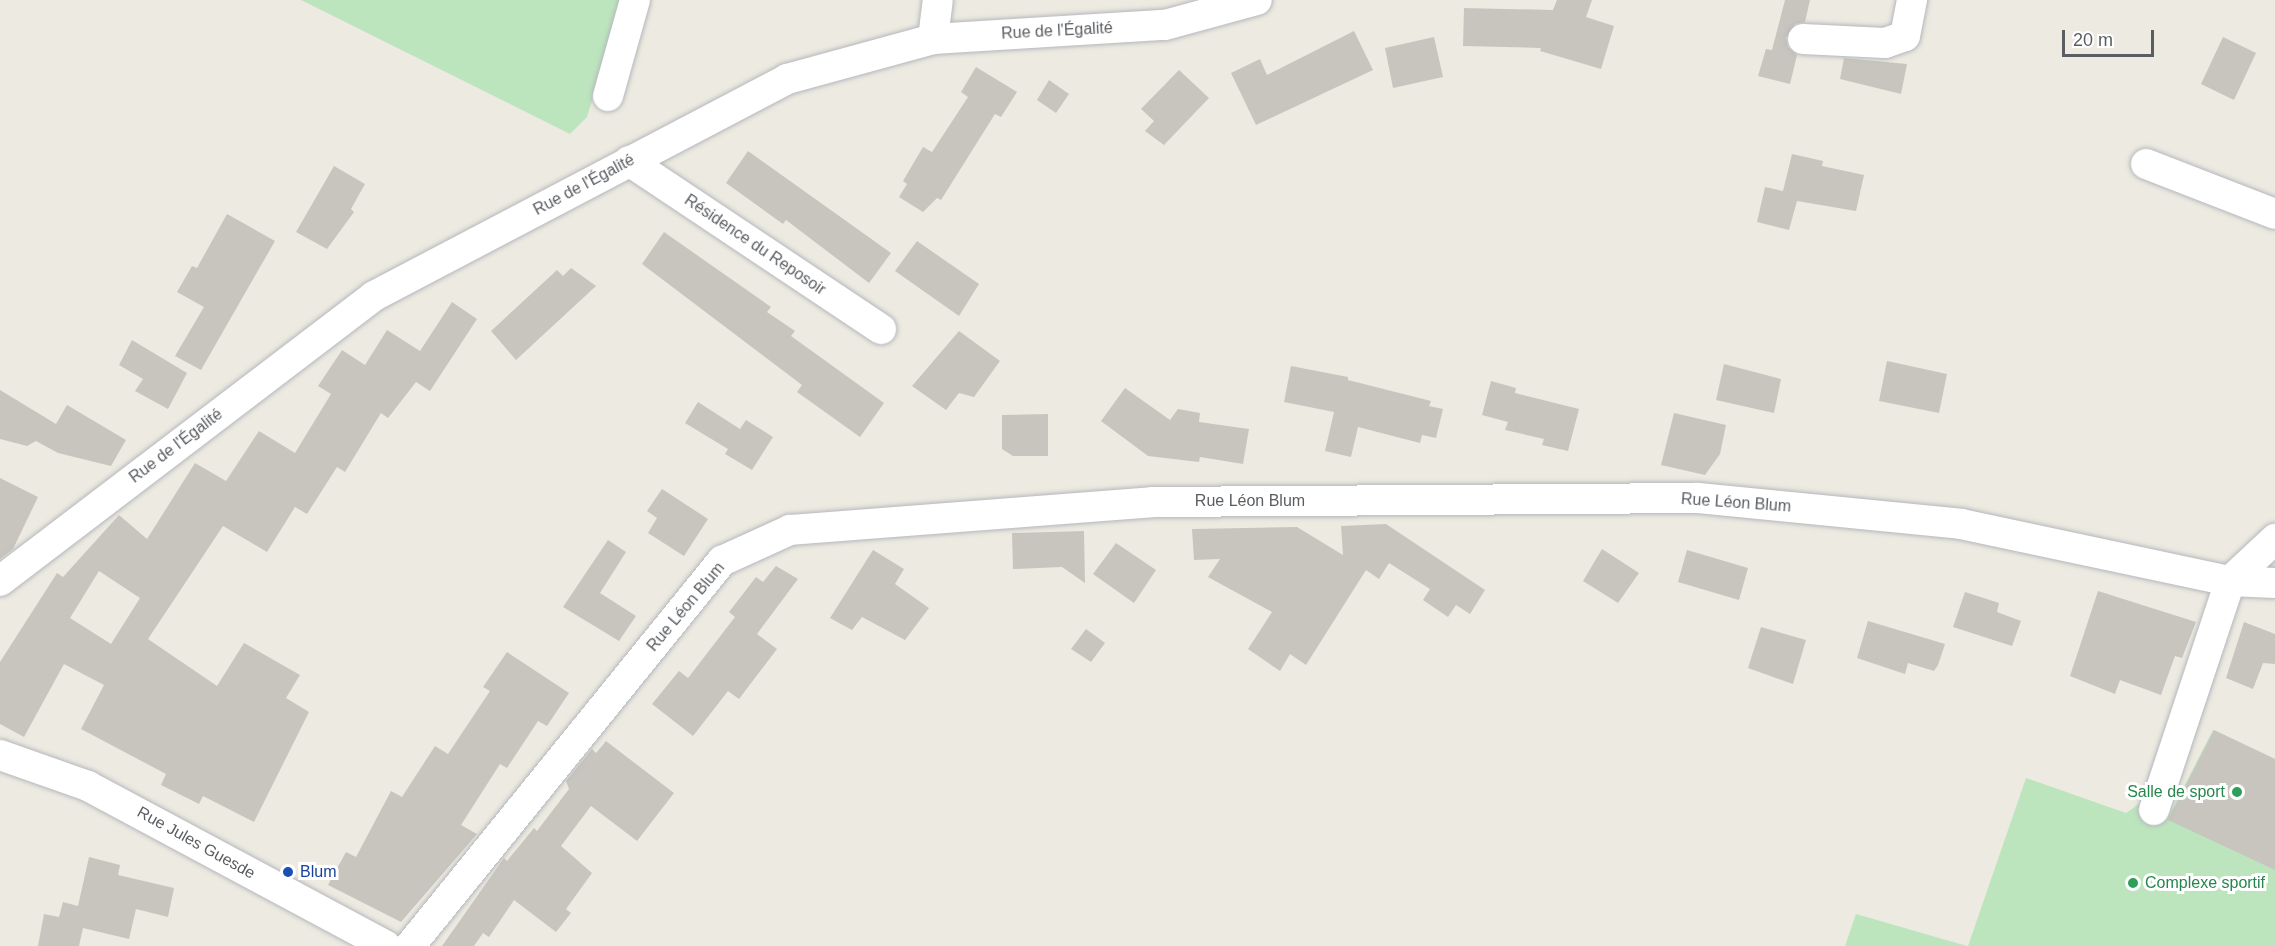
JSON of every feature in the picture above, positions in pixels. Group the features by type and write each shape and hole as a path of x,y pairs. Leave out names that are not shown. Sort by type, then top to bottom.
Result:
{"street":[{"path":"608,96 635,0"},
{"path":"933,39 938,0"},
{"name":"Rue de l'Égalité","path":"0,581 374,296 787,79 933,39 1165,25 1257,0"},
{"path":"1803,39 1885,43 1905,36 1912,0"},
{"name":"Résidence du Reposoir","path":"628,161 881,329"},
{"path":"2146,164 2275,214"},
{"name":"Rue Léon Blum","path":"410,946 722,561 790,530 1153,502 1698,498 1961,524 2230,581 2275,583"},
{"path":"2154,810 2230,581 2275,539"},
{"name":"Rue Jules Guesde","path":"0,755 88,786 386,946"}],"green space":[{"path":"301,0 623,0 587,117 570,134"},
{"name":"Complexe sportif","path":"2213,730 2275,759 2275,946 1968,946 2026,778 2126,813 2139,804 2167,819"},
{"path":"1856,914 1967,946 1845,946"}],"building":[{"path":"1557,0 1592,0 1586,17 1614,26 1601,69 1540,51 1541,48 1463,46 1464,8 1553,10"},
{"path":"1785,0 1810,0 1805,22 1795,24 1786,38 1788,47 1797,55 1790,84 1758,76 1766,49 1772,50"},
{"path":"1354,31 1373,70 1256,125 1231,73 1260,59 1267,75"},
{"path":"1434,37 1443,77 1393,88 1385,48"},
{"path":"2223,37 2256,53 2234,100 2201,84"},
{"path":"1844,58 1907,64 1901,94 1840,79"},
{"path":"976,67 1017,92 1001,117 995,114 941,200 937,198 923,212 899,197 907,184 903,181 923,147 932,152 968,97 961,92"},
{"path":"1179,70 1209,98 1164,145 1145,131 1154,121 1141,109"},
{"path":"1049,80 1069,94 1056,113 1037,100"},
{"path":"748,151 891,253 869,283 786,220 783,224 726,183"},
{"path":"1792,154 1823,161 1822,166 1864,175 1856,211 1797,201 1789,230 1757,222 1765,187 1783,191"},
{"path":"334,166 365,184 351,209 354,212 327,249 296,232"},
{"path":"227,214 275,241 201,370 175,356 204,307 177,292 192,266 197,268"},
{"path":"664,232 771,307 767,312 795,331 791,336 884,403 860,437 797,392 802,385 642,264"},
{"path":"917,241 979,284 959,316 895,271"},
{"path":"571,268 596,286 516,360 491,331 557,270 563,276"},
{"path":"452,302 477,319 430,391 416,382 388,418 381,413 345,472 337,467 307,514 295,507 267,552 223,526 148,639 217,686 244,643 300,675 286,698 309,712 254,822 203,796 199,804 161,785 166,774 81,729 104,685 64,664 24,737 0,724 0,662 57,573 63,577 119,515 147,539 195,463 226,481 259,431 295,453 331,394 318,386 342,350 365,365 387,330 420,351","holes":["99,571 140,598 111,644 70,618"]},
{"path":"959,331 1000,361 974,397 959,393 946,410 912,386"},
{"path":"132,340 187,373 168,409 135,391 143,379 119,365"},
{"path":"1887,361 1947,374 1939,413 1879,401"},
{"path":"1724,364 1781,379 1774,413 1716,400"},
{"path":"1291,366 1348,377 1348,380 1431,401 1429,406 1443,409 1436,438 1422,435 1420,443 1358,427 1351,457 1325,451 1334,412 1284,402"},
{"path":"1491,381 1516,388 1515,393 1579,409 1568,451 1542,445 1544,439 1505,430 1508,422 1482,415"},
{"path":"1125,388 1170,420 1178,409 1200,413 1199,422 1249,429 1243,464 1200,457 1199,462 1148,456 1101,421"},
{"path":"0,390 56,424 67,405 126,440 111,466 58,453 36,441 27,446 0,439"},
{"path":"698,402 740,429 746,420 773,437 752,470 725,454 728,449 685,423"},
{"path":"1674,413 1726,425 1720,454 1705,475 1661,465"},
{"path":"1048,414 1048,456 1013,456 1002,449 1002,415"},
{"path":"0,478 38,497 13,549 0,559"},
{"path":"662,489 708,519 684,556 648,533 657,518 647,511"},
{"path":"1386,524 1485,590 1470,614 1456,605 1448,617 1423,600 1430,589 1389,563 1379,579 1366,570 1306,665 1290,654 1280,671 1248,649 1272,612 1208,577 1220,559 1194,560 1192,529 1297,527 1343,555 1341,526"},
{"path":"1084,531 1085,583 1062,567 1013,569 1012,533"},
{"path":"608,540 626,552 600,593 636,616 619,641 563,607"},
{"path":"1116,543 1156,570 1134,603 1093,574"},
{"path":"1602,549 1639,573 1618,603 1583,581"},
{"path":"873,550 904,569 895,584 929,608 905,640 862,617 852,630 830,618"},
{"path":"1687,550 1748,568 1739,600 1678,582"},
{"path":"776,566 798,579 757,634 777,649 739,699 728,691 693,736 652,704 679,671 688,678 735,617 729,612 756,577 763,582"},
{"path":"2098,591 2196,622 2182,658 2175,656 2161,695 2120,680 2115,694 2070,676"},
{"path":"1965,592 1999,603 1997,612 2021,621 2012,646 1953,627"},
{"path":"1868,621 1945,644 1934,671 1908,663 1905,674 1857,658"},
{"path":"2244,622 2275,634 2275,664 2263,663 2253,689 2226,678"},
{"path":"1761,627 1806,640 1793,684 1748,668"},
{"path":"1086,629 1105,643 1091,662 1071,649"},
{"path":"507,652 569,693 547,726 538,721 507,768 500,764 461,825 477,834 401,922 328,885 346,852 356,857 391,791 402,797 435,746 448,754 490,691 483,687"},
{"path":"2214,730 2275,759 2275,870 2168,820"},
{"path":"606,741 674,793 637,841 591,806 561,846 592,873 566,909 571,913 556,932 514,900 489,937 483,933 474,946 442,946 504,858 507,861 534,828 537,831 569,789 566,781 592,749 596,753"},
{"path":"89,857 120,865 118,875 174,888 168,917 136,909 129,939 83,928 79,946 38,946 44,914 59,917 63,902 78,906"}],"place":[{"name":"Salle de sport","path":"2237,792"},
{"name":"Blum","path":"288,872"},
{"name":"Complexe sportif","path":"2133,883"}]}
